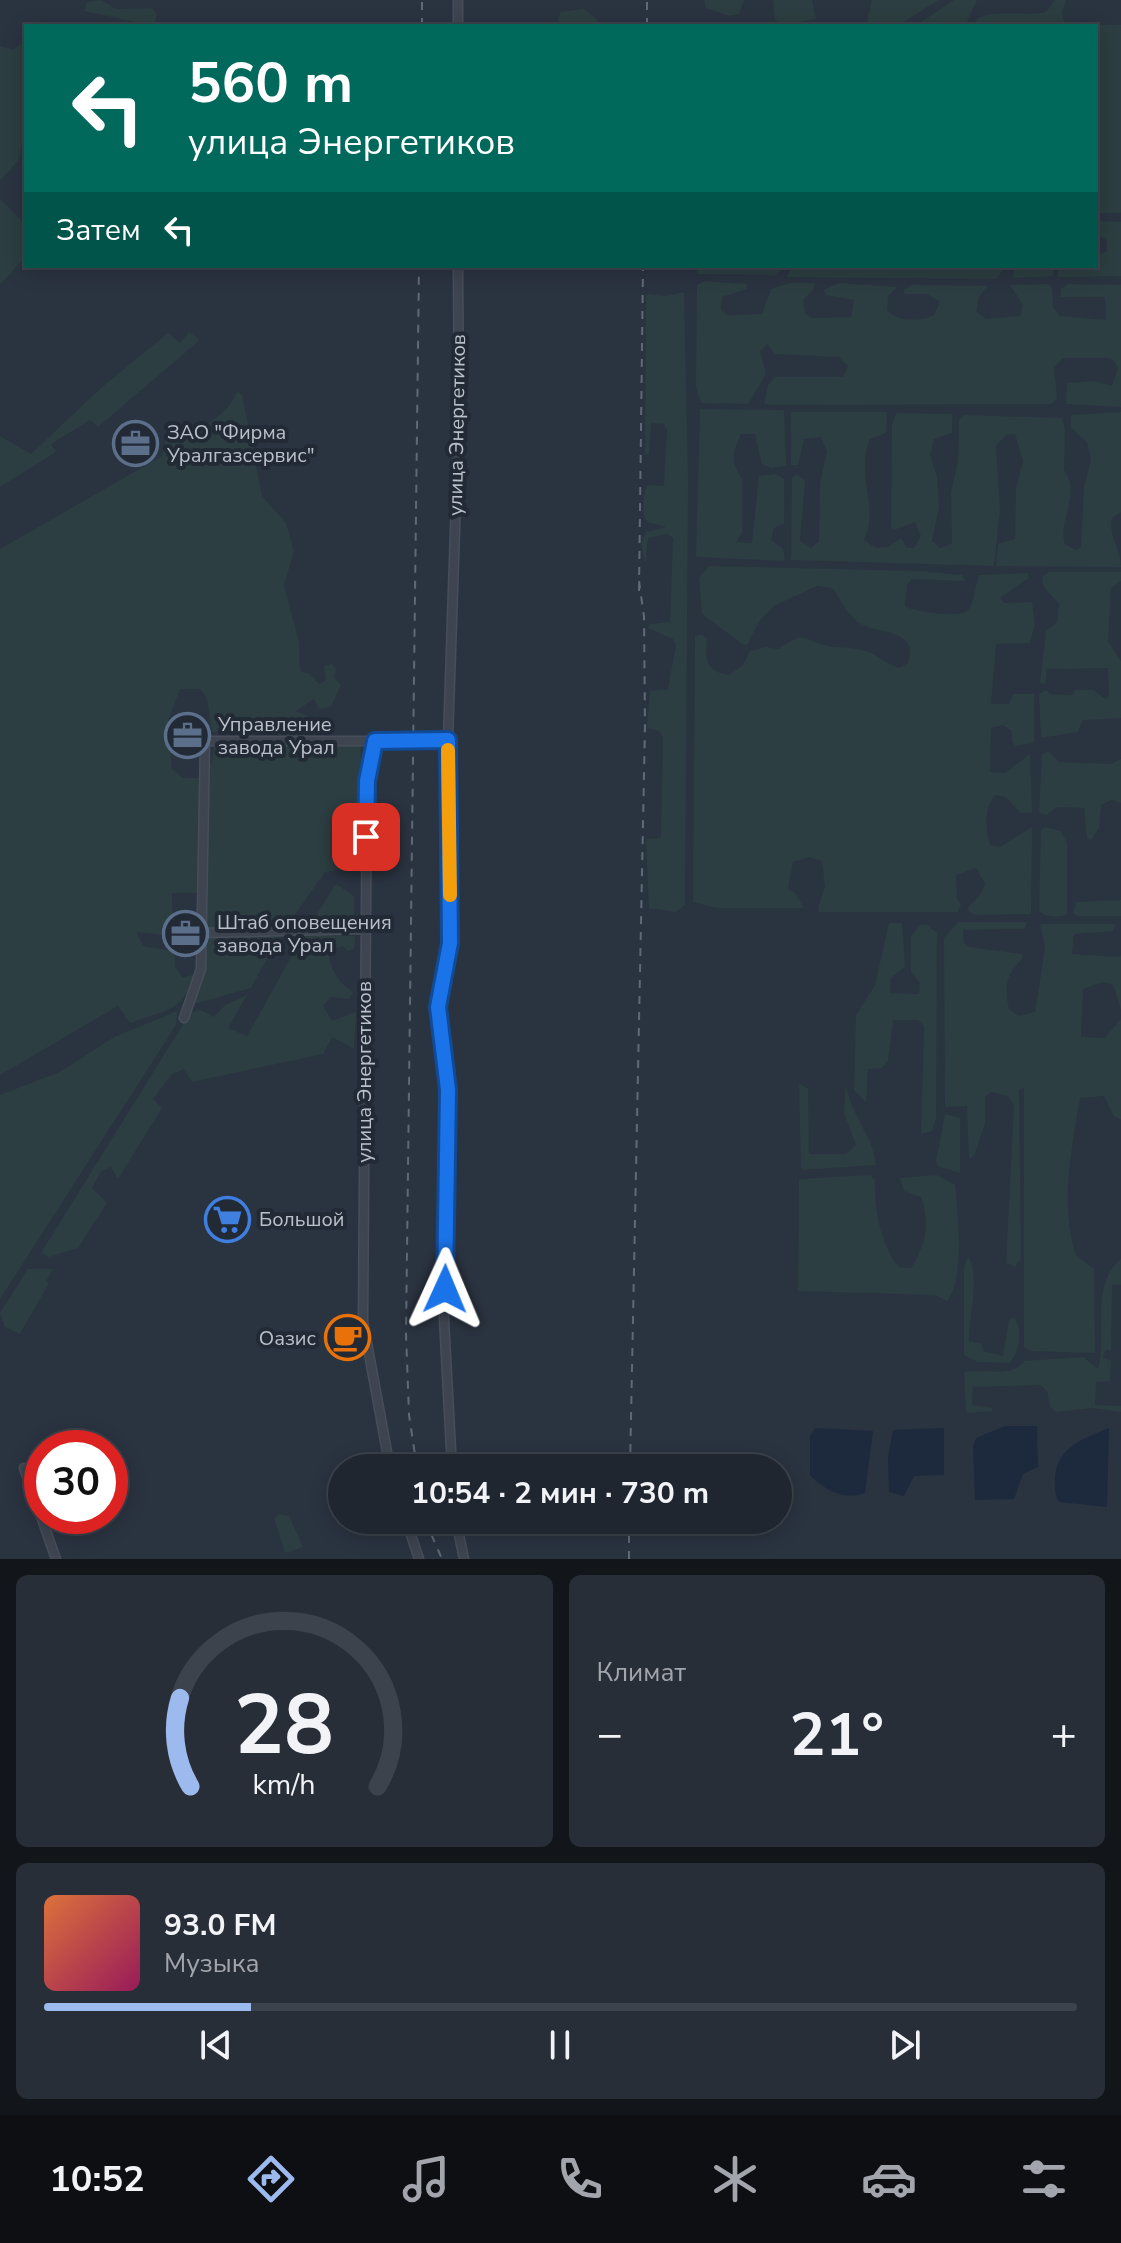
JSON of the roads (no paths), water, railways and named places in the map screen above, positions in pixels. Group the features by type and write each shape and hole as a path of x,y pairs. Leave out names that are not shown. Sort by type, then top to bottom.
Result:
{"street":[{"path":"458,0 458,24"},
{"name":"улица Энергетиков","path":"451,1454 444,1319 448,1090 438,1007 450,943 448,740 459,410 458,268"},
{"path":"184,1018 201,969 205,741 448,740"},
{"name":"улица Энергетиков","path":"375,741 367,781 363,1321 387,1454"},
{"path":"203,933 365,929"},
{"path":"47,1534 56,1559"},
{"path":"411,1534 419,1559"},
{"path":"459,1534 464,1559"}],"water":[{"path":"1005,1426 1037,1426 1038,1467 1023,1474 1014,1499 975,1500 973,1446 976,1438"},
{"path":"815,1428 873,1431 865,1493 850,1496 835,1493 810,1475 810,1436"},
{"path":"944,1428 944,1475 914,1476 904,1496 889,1492 888,1457 893,1430"},
{"path":"1109,1428 1107,1507 1059,1502 1055,1477 1061,1458 1074,1445"}],"railway":[{"path":"422,0 422,24"},
{"path":"647,0 647,24"},
{"path":"415,1454 409,1415 406,1334 419,268"},
{"path":"639,591 643,268"},
{"path":"630,1454 645,725 644,617 639,581"},
{"path":"431,1534 442,1559"},
{"path":"629,1534 629,1559"}],"place":[{"name":"ЗАО \"Фирма Уралгазсервис\"","path":"136,443"},
{"name":"Управление завода Урал","path":"187,736"},
{"name":"Штаб оповещения завода Урал","path":"186,934"},
{"name":"Большой","path":"228,1219"},
{"name":"Оазис","path":"347,1338"}]}
